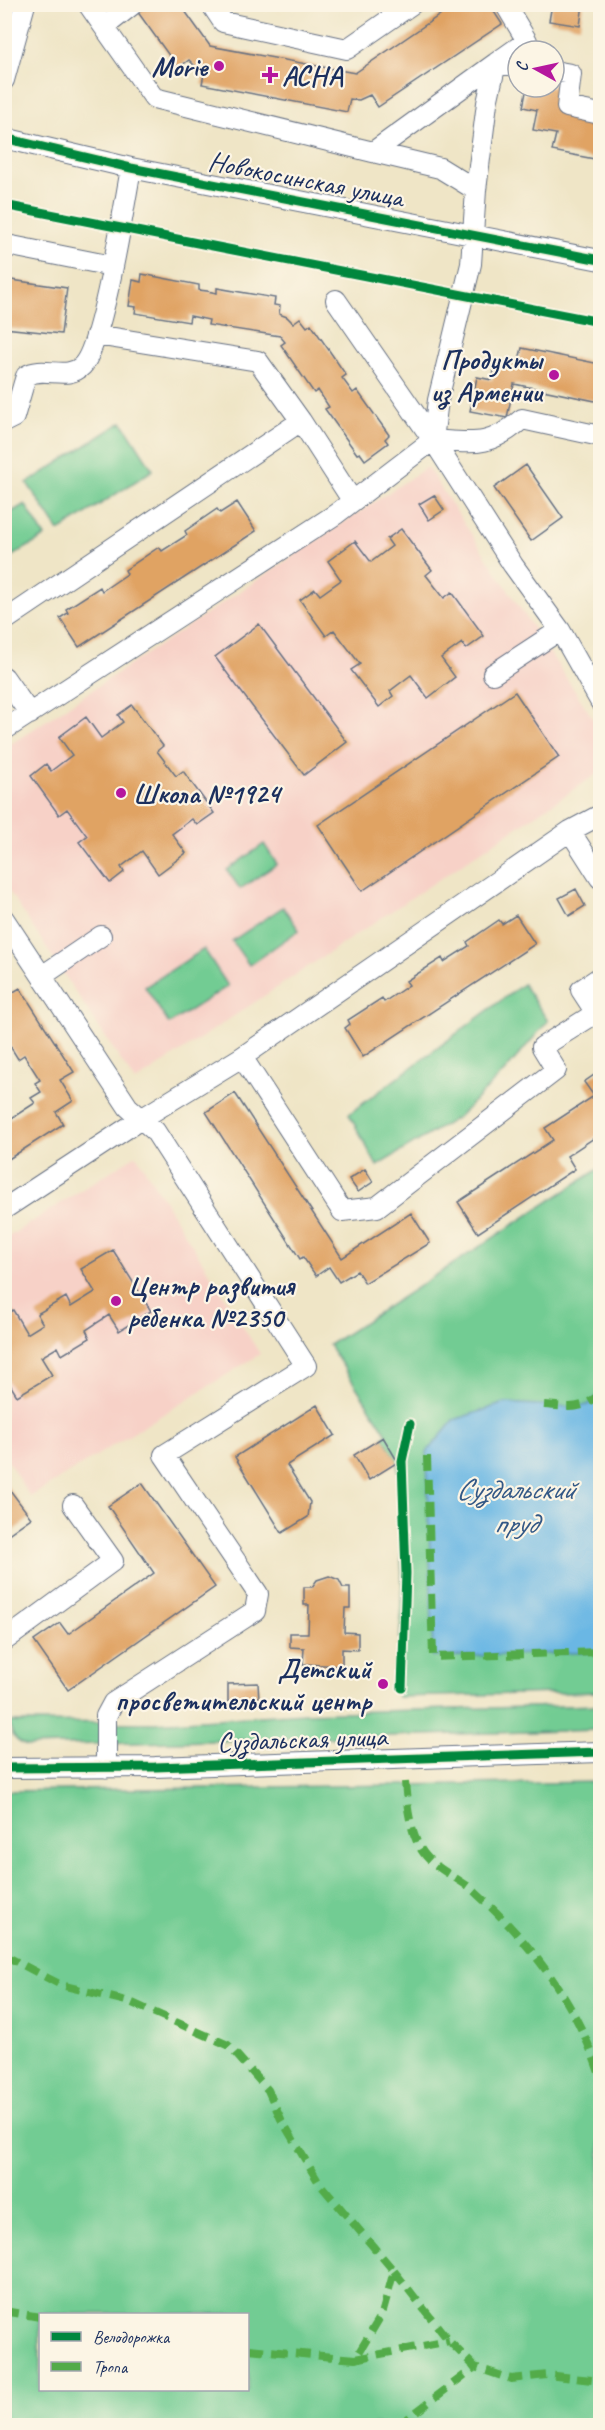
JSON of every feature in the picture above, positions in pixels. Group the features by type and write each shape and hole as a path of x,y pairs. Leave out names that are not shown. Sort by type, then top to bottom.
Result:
{"street":[{"path":"4,80 25,4"},
{"path":"88,4 154,98 440,168 476,190"},
{"path":"104,27 132,4"},
{"path":"211,4 223,22 347,49 412,4"},
{"path":"373,152 527,41 505,4"},
{"path":"496,63 506,64"},
{"path":"433,440 438,400 467,285 487,103 496,63"},
{"path":"566,73 571,74 567,107 600,114"},
{"name":"Новокосинская улица","path":"4,138 131,168 600,260"},
{"path":"4,422 14,417 26,376 35,370 67,373 82,367 91,352 112,266 131,168"},
{"path":"4,248 12,246 112,266"},
{"path":"336,300 433,440 513,565 560,630 600,701"},
{"path":"96,335 258,361 301,421 352,500"},
{"path":"4,730 336,514 433,440 479,444 504,435 522,419 600,436"},
{"path":"4,621 301,421"},
{"path":"493,674 560,630"},
{"path":"4,677 30,714"},
{"path":"4,1209 141,1119 242,1057 570,831 600,815"},
{"path":"570,831 600,878"},
{"path":"4,919 128,1107 155,1131 306,1366 164,1455 258,1594 255,1611 113,1703 106,1716 106,1767"},
{"path":"42,976 101,936"},
{"path":"242,1057 342,1211 377,1207 556,1070 542,1047 596,1013 581,990 600,978"},
{"path":"4,1641 113,1561 73,1504"},
{"name":"Суздальская улица","path":"6,1763 106,1767 600,1752"}],"shaded area":[{"path":"427,467 600,729 600,772 135,1082 5,885 5,748"},
{"name":"Центр развития ребенка №2350","path":"136,1155 260,1354 30,1497 5,1456 5,1239"}],"green space":[{"path":"122,422 153,470 59,531 27,483"},
{"path":"25,504 45,537 10,557 5,549 5,516"},
{"path":"264,844 277,864 240,889 227,870"},
{"path":"283,907 299,930 249,965 232,941"},
{"path":"204,949 228,986 169,1024 145,987"},
{"path":"523,984 548,1021 505,1071 458,1117 377,1166 349,1114"},
{"path":"600,1168 600,1692 398,1697 402,1579 398,1462 383,1437 387,1434 329,1345"},
{"path":"600,1705 600,1730 27,1746 14,1737 9,1722 155,1723 305,1713"},
{"path":"600,1782 600,2425 5,2425 5,1791"}],"water":[{"name":"Суздальский пруд","path":"600,1394 600,1652 433,1657 427,1452 454,1420 505,1403 573,1407 588,1405"}],"building":[{"path":"132,4 180,4 210,46 355,73 456,4 489,4 502,24 378,107 370,95 359,100 350,99 347,112 202,84 205,69 196,67 189,60 178,68"},
{"path":"552,4 583,4 580,26 549,21"},
{"path":"525,99 563,99 560,114 600,123 600,160 552,151 556,134 533,130 537,110 523,107"},
{"path":"142,274 199,285 199,290 217,293 217,288 275,298 274,305 280,306 279,314 287,317 293,323 300,318 307,327 311,324 346,375 342,378 353,393 357,390 389,435 385,439 388,443 365,460 360,453 357,454 325,409 329,407 318,390 314,393 281,345 285,342 280,336 208,325 209,320 190,316 189,322 135,313 136,307 129,306 133,280 141,282"},
{"path":"4,279 67,288 61,334 4,328"},
{"path":"522,348 600,364 600,402 514,384 507,418 470,411 477,377 492,380 496,360 518,364"},
{"path":"526,465 563,518 531,541 494,488"},
{"path":"434,495 444,510 429,520 419,504"},
{"path":"237,502 256,531 79,647 60,618 68,613 66,609 100,587 102,591 127,574 125,570 159,547 162,551 187,535 185,531 217,509 220,513"},
{"path":"401,529 432,570 426,575 444,598 452,592 484,636 466,649 462,643 441,658 455,677 428,698 411,675 390,691 393,696 379,707 351,670 360,664 334,630 326,636 300,600 315,589 320,595 341,580 328,561 355,541 371,562 392,546 387,539"},
{"path":"259,624 347,742 304,775 215,657"},
{"path":"515,692 559,757 362,891 318,825"},
{"name":"Школа №1924","path":"132,705 163,746 157,751 176,776 183,771 214,813 197,825 192,819 172,834 186,853 158,874 142,851 121,867 124,872 110,883 79,842 87,836 67,809 59,815 31,776 46,764 51,771 72,755 59,737 86,717 101,738 123,722 118,715"},
{"path":"576,889 585,906 569,916 559,898"},
{"path":"516,915 535,944 363,1057 345,1028 350,1024 348,1020 382,998 384,1002 409,985 406,981 442,958 444,962 469,946 467,942 499,920 502,924"},
{"path":"20,988 74,1072 60,1080 73,1101 56,1112 63,1124 4,1162 4,1123 35,1103 31,1098 41,1092 35,1083 40,1080 24,1055 18,1059 5,1038 5,997"},
{"path":"600,1071 600,1134 567,1156 575,1169 478,1233 458,1202 553,1140 545,1128 594,1096 584,1082"},
{"path":"235,1093 342,1258 411,1213 430,1243 365,1283 357,1271 339,1282 329,1267 316,1276 303,1257 300,1259 206,1112"},
{"path":"365,1169 373,1182 358,1192 349,1179"},
{"path":"113,1250 151,1311 119,1331 109,1315 86,1330 90,1338 62,1355 58,1347 41,1357 52,1375 17,1396 4,1375 4,1315 13,1310 27,1334 43,1324 37,1314 66,1297 71,1307 95,1292 81,1269"},
{"path":"317,1405 335,1435 287,1465 310,1502 308,1517 282,1533 235,1457"},
{"path":"383,1437 398,1462 369,1480 354,1455"},
{"path":"4,1482 31,1518 4,1537"},
{"path":"142,1483 215,1587 68,1690 34,1641 60,1623 68,1634 154,1573 108,1506"},
{"path":"329,1576 339,1580 343,1588 350,1588 350,1608 345,1608 344,1632 358,1633 358,1650 342,1649 342,1666 303,1664 304,1648 290,1647 290,1633 308,1633 309,1605 304,1605 304,1587 312,1587 317,1580"},
{"path":"258,1683 259,1701 228,1702 228,1684"}],"marked path":[{"path":"544,1405 574,1407 587,1403 600,1394"},
{"path":"427,1456 433,1657 600,1652"},
{"path":"405,1782 410,1821 421,1849 438,1867 477,1894 517,1934 534,1955 566,2000 579,2024 600,2076"},
{"path":"4,1955 61,1985 130,2002 228,2045 268,2090 281,2119 319,2183 394,2271 382,2314 355,2359 249,2349"},
{"path":"394,2271 449,2341 475,2367 511,2379 547,2375 600,2381"},
{"path":"4,2311 39,2317"},
{"path":"355,2359 449,2341"},
{"path":"398,2426 475,2367"}],"cycle path":[{"path":"4,138 131,168 600,260"},
{"path":"4,205 600,322"},
{"path":"402,1688 406,1573 402,1461 410,1424"},
{"path":"4,1768 155,1767 600,1752"}],"place":[{"name":"Morie","path":"219,66"},
{"name":"АСНА","path":"270,75"},
{"name":"Продукты из Армении","path":"554,375"},
{"name":"Школа №1924","path":"121,793"},
{"name":"Центр развития ребенка №2350","path":"116,1301"},
{"name":"Детский просветительский центр","path":"383,1684"}]}
